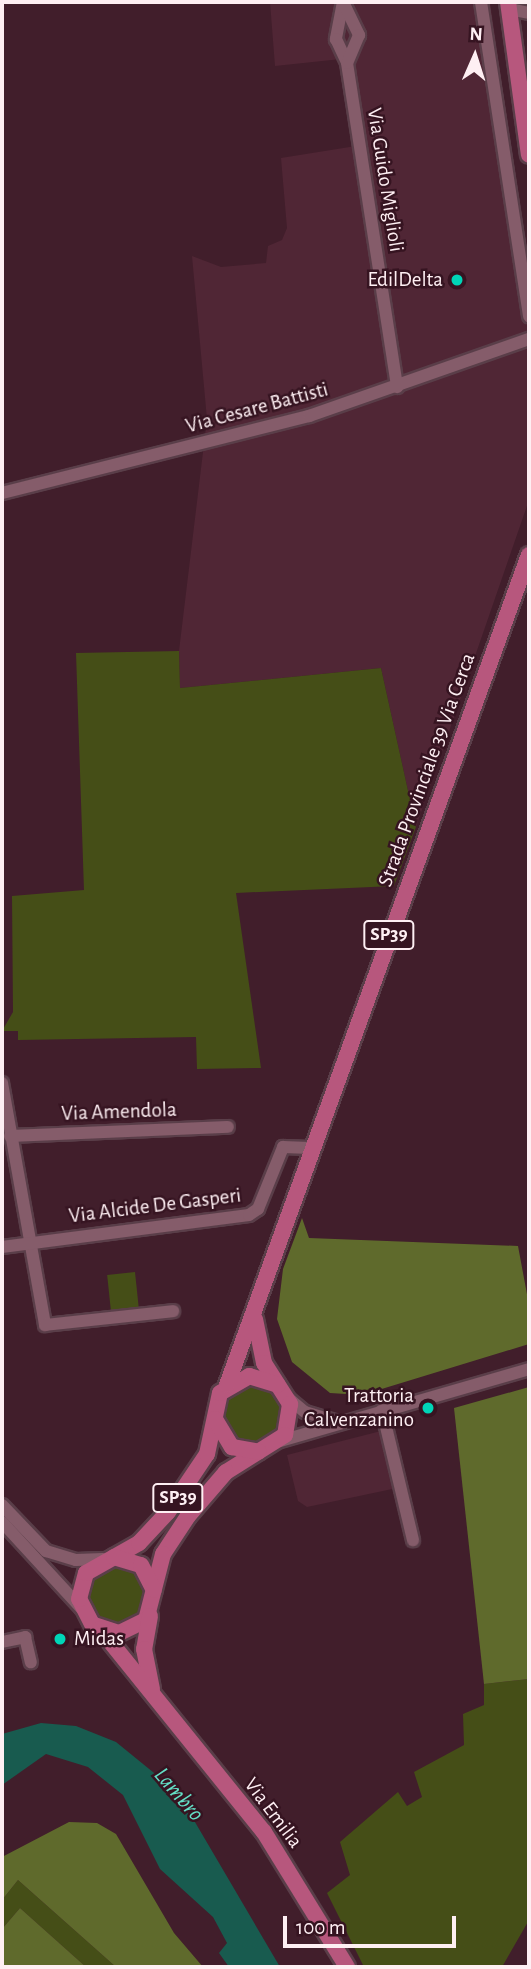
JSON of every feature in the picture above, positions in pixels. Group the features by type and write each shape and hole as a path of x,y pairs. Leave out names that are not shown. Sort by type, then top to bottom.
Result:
{"main road":[{"path":"509,5 529,155"},
{"name":"Strada Provinciale 39 Via Cerca","path":"81,1608 81,1581 106,1558 139,1543 168,1512 207,1454 214,1413 255,1317 268,1261 529,555"},
{"name":"Strada Provinciale 39 Via Cerca","path":"255,1317 262,1356 282,1391"},
{"path":"227,1385 256,1376 282,1391 290,1420 280,1441"},
{"path":"214,1413 219,1433 232,1447 261,1452"},
{"name":"SP39","path":"153,1604 163,1554 188,1516 224,1474 280,1441"},
{"path":"81,1608 100,1629 129,1631 153,1604 141,1565 106,1558"},
{"name":"Via Emilia","path":"153,1604 144,1654 153,1692"},
{"name":"Via Emilia","path":"100,1629 280,1854 348,1967"}],"street":[{"name":"Via Guido Miglioli","path":"343,2 359,35 347,63"},
{"name":"Via Guido Miglioli","path":"343,2 334,28 347,63 397,387"},
{"path":"481,2 529,316"},
{"path":"509,5 525,2"},
{"path":"509,5 529,13"},
{"name":"Via Cesare Battisti","path":"2,493 208,442 397,387 525,343"},
{"path":"2,1083 46,1325 173,1311"},
{"name":"Via Amendola","path":"10,1136 229,1127"},
{"name":"Via Alcide De Gasperi","path":"2,1247 29,1241 254,1213 283,1147 310,1148"},
{"path":"280,1441 343,1420 529,1369"},
{"path":"282,1391 309,1414 343,1420"},
{"path":"382,1410 413,1540"},
{"path":"2,1505 46,1551 76,1560 106,1558"},
{"path":"2,1522 8,1538 57,1577 81,1608"},
{"path":"2,1643 25,1637 31,1662"}],"shaded area":[{"path":"270,2 490,2 529,270 529,500 416,827 381,668 180,688 179,651 207,419 192,256 221,267 266,263 268,246 282,240 287,228 281,158 356,146 341,59 275,66"},
{"path":"179,651 180,688 381,668 416,827 394,886 236,893 261,1068 197,1069 196,1037 18,1040 18,1031 2,1031 13,1012 12,896 84,890 76,653"},
{"path":"302,1218 309,1238 518,1246 529,1305 529,1344 362,1395 330,1393 292,1362 277,1319 283,1269"},
{"path":"135,1272 139,1309 111,1312 107,1275"},
{"path":"246,1385 258,1385 273,1393 281,1408 281,1420 273,1435 258,1443 246,1443 231,1435 223,1420 223,1408 231,1393"},
{"path":"529,1387 529,1679 484,1684 454,1408"},
{"path":"381,1431 397,1488 307,1507 298,1501 287,1455"},
{"path":"117,1566 138,1575 147,1596 138,1617 117,1626 96,1617 87,1596 96,1575"},
{"path":"529,1679 529,1920 502,1967 364,1967 327,1893 350,1875 340,1842 398,1792 407,1806 422,1797 414,1772 464,1745 463,1714 484,1705 484,1684"},
{"path":"41,1723 76,1726 116,1742 159,1777 192,1817 280,1967 229,1967 219,1953 227,1943 213,1917 160,1869 123,1795 88,1767 46,1754 2,1785 2,1734"},
{"path":"69,1822 97,1823 116,1834 174,1933 203,1967 116,1967 18,1880 2,1900 2,1857"},
{"path":"18,1880 116,1967 86,1967 20,1908 2,1929 2,1900"},
{"path":"20,1908 86,1967 2,1967 2,1929"}],"place":[{"name":"EdilDelta","path":"457,280"},
{"name":"Trattoria Calvenzanino","path":"428,1408"},
{"name":"Midas","path":"60,1639"}],"water label":[{"name":"Lambro","path":"178,1795"}]}
